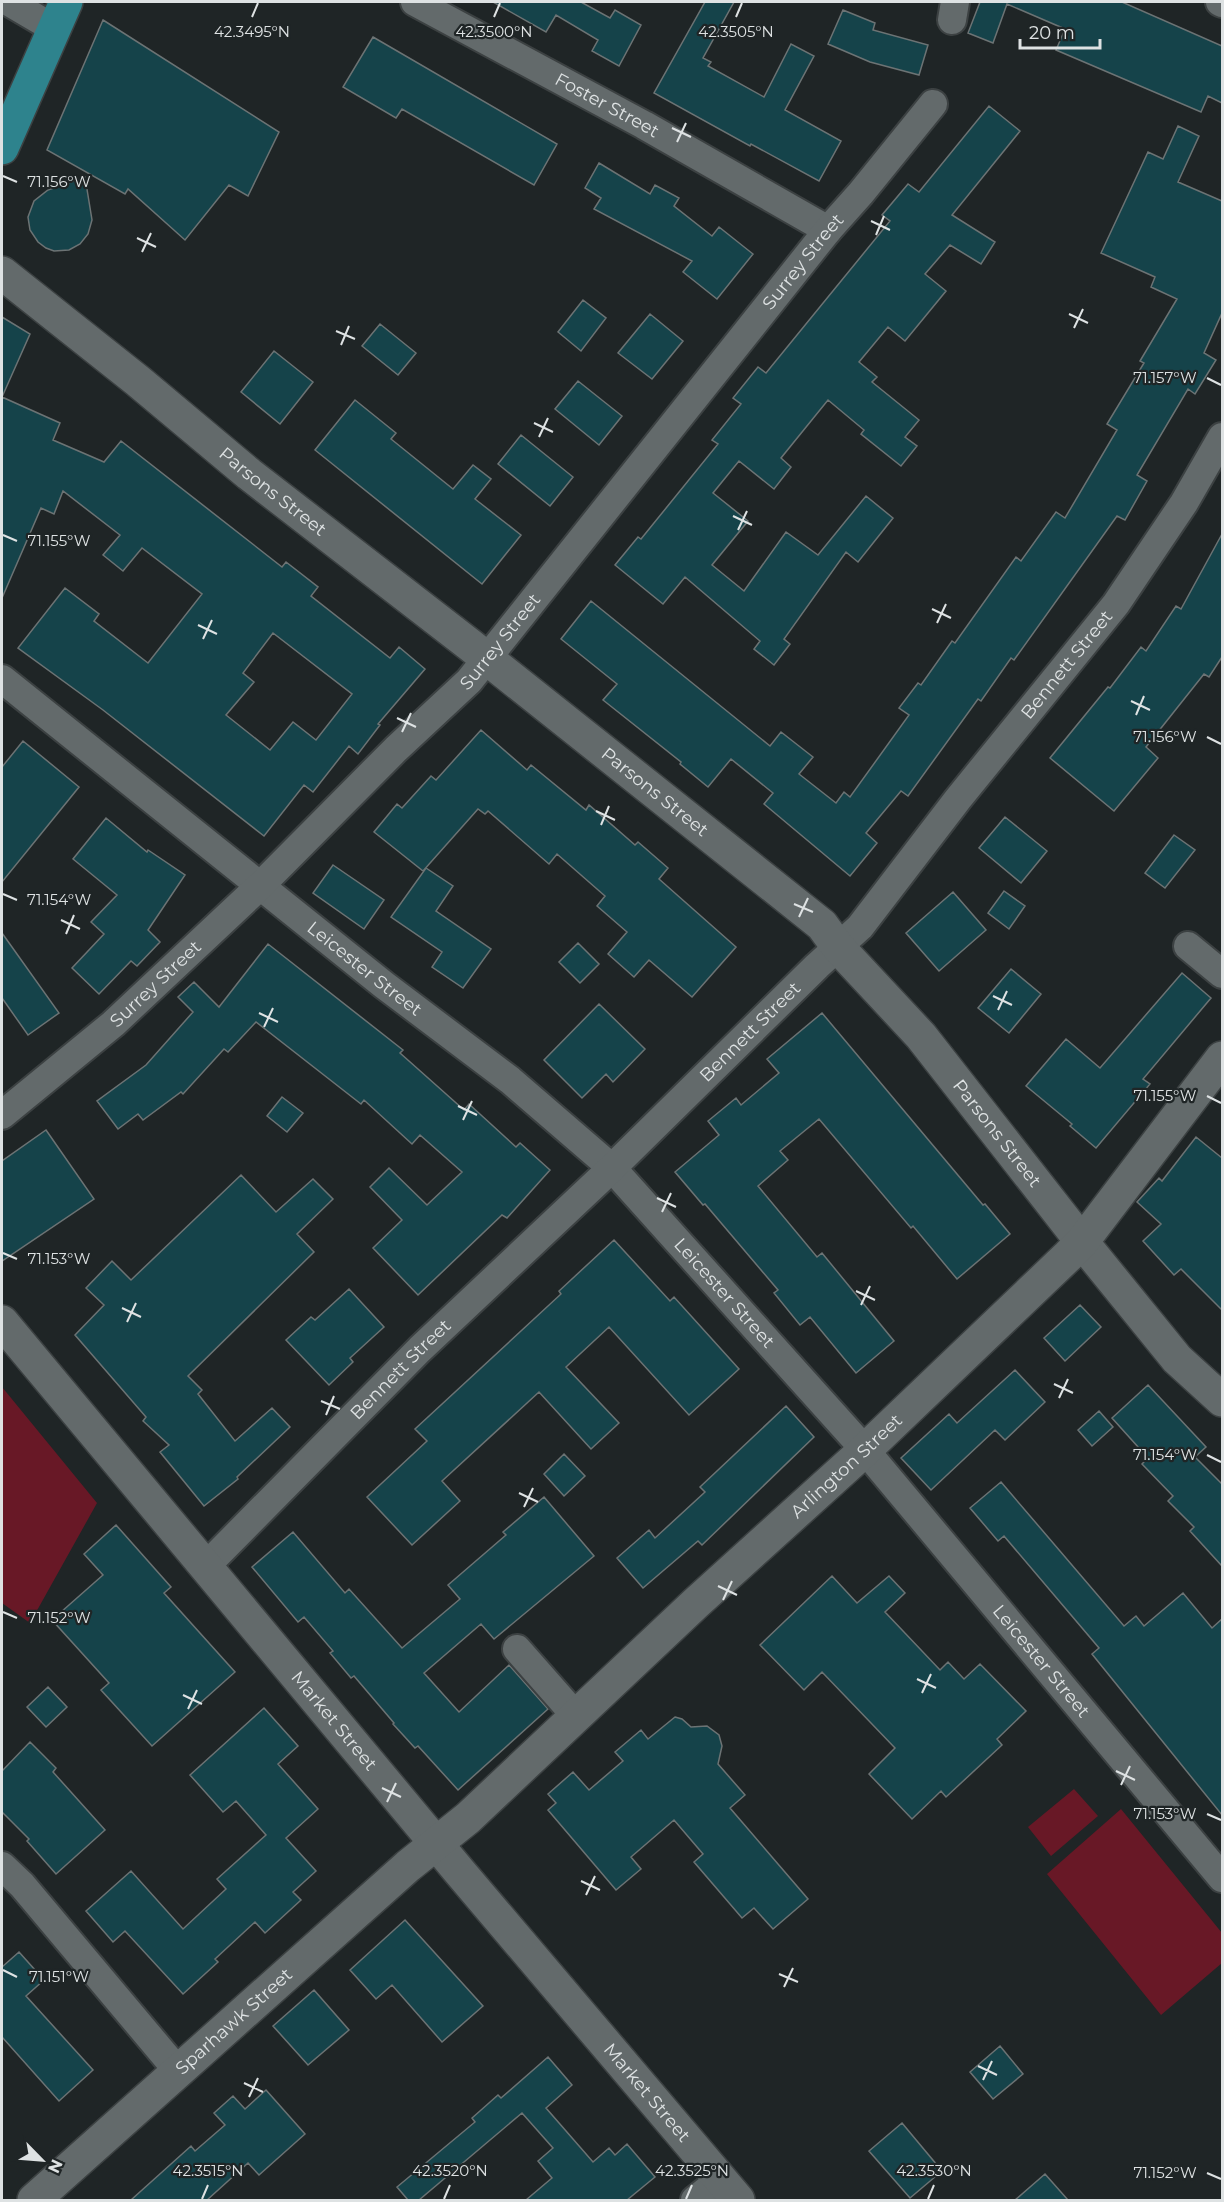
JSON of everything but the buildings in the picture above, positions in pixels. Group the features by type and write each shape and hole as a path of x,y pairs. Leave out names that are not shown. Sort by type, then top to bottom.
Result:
{"main road":[{"path":"2,148 60,15"}],"street":[{"path":"9,2 60,15"},
{"name":"Foster Street","path":"415,2 644,125 828,230"},
{"name":"Surrey Street","path":"2,1115 112,1024 260,886 396,749 469,681 828,230 933,104"},
{"name":"Parsons Street","path":"2,273 129,374 249,474 486,658 822,925 838,947 921,1036 1082,1242 1178,1359 1222,1400"},
{"name":"Bennett Street","path":"205,1567 420,1349 612,1168 868,917 958,799 1116,604 1184,503 1222,437"},
{"name":"Leicester Street","path":"2,680 384,985 510,1080 612,1168 864,1450 1222,1878"},
{"path":"1188,946 1222,974"},
{"name":"Arlington Street","path":"436,1844 468,1818 575,1715 864,1450 1082,1242 1222,1058"},
{"name":"Market Street","path":"2,1322 436,1844 729,2190"},
{"path":"517,1649 575,1715"},
{"name":"Sparhawk Street","path":"34,2200 408,1866 436,1844"},
{"path":"2,1866 22,1885 178,2072"},
{"path":"695,2200 729,2190"}],"shaded area":[{"path":"2,1387 97,1503 30,1623 2,1603"},
{"path":"1074,1789 1098,1816 1051,1856 1028,1827"},
{"path":"1121,1809 1222,1933 1222,1963 1161,2015 1047,1874"}]}
